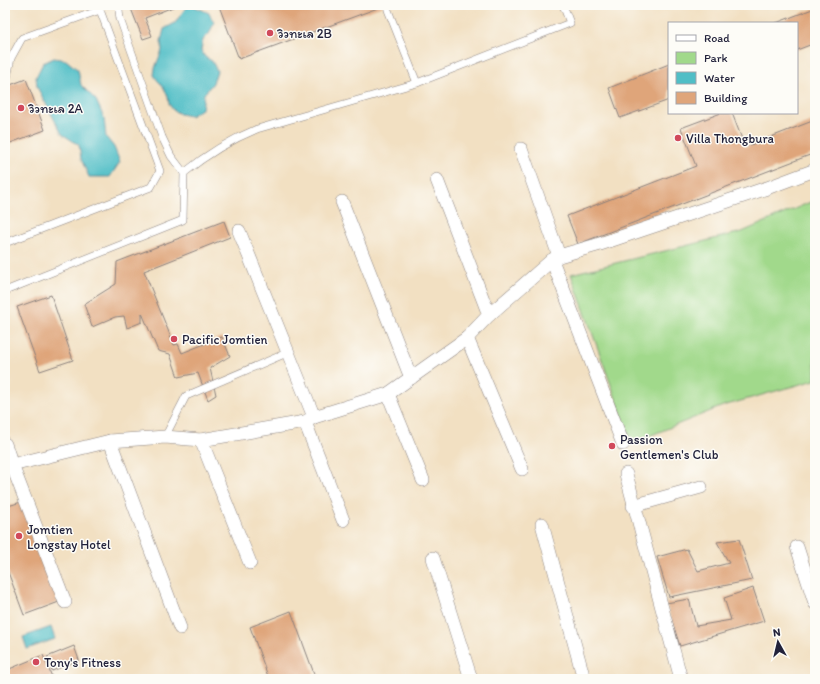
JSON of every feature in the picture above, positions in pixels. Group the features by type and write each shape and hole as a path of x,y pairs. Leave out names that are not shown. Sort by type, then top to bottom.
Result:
{"street":[{"path":"521,149 555,258 623,444"},
{"path":"8,467 110,441 165,437 201,440 310,419 388,394 468,338 489,315 555,258 767,188 815,170"},
{"path":"437,180 489,315"},
{"path":"342,202 411,378"},
{"path":"240,231 289,352 343,520"},
{"path":"468,338 522,470"},
{"path":"388,394 423,480"},
{"path":"201,440 250,564"},
{"path":"110,441 180,628"},
{"path":"5,444 8,467 65,602"},
{"path":"626,474 681,679"},
{"path":"634,506 701,487"},
{"path":"542,524 584,679"},
{"path":"796,547 815,603"},
{"path":"433,558 471,679"}],"lane":[{"path":"5,291 183,220 184,174 171,156 162,137 120,19 120,5"},
{"path":"184,174 202,158 219,147 257,129 417,83 570,23 563,5"},
{"path":"5,79 7,78 11,58 22,38 100,10 160,171 151,187 5,243"},
{"path":"388,10 417,83"},
{"path":"165,437 186,396 289,352"}],"green space":[{"path":"815,200 815,380 723,406 632,443 571,274 742,232"}],"water":[{"path":"191,5 209,13 214,23 209,34 203,40 201,50 205,57 212,61 217,71 213,83 204,94 202,109 190,116 180,114 173,110 169,104 168,97 163,86 154,75 162,50 161,41 164,29 175,23 184,10"},
{"path":"54,58 66,60 78,70 81,85 96,100 104,118 106,137 114,147 120,162 110,177 89,177 81,159 79,145 62,134 37,87 36,77 43,63"},
{"path":"51,627 55,639 27,649 23,637"}],"building":[{"path":"178,5 145,18 152,36 143,39 130,6"},
{"name":"วิวทะเล 2B","path":"386,5 239,59 219,6"},
{"path":"815,8 815,43 798,50 798,22 779,22"},
{"path":"668,64 668,100 620,118 609,88"},
{"name":"วิวทะเล 2A","path":"26,79 45,130 5,145 5,87"},
{"path":"718,114 732,114 745,147 815,120 815,153 578,244 567,216 696,166 681,128"},
{"path":"224,221 230,237 144,271 174,345 178,344 182,353 222,337 230,356 210,368 216,395 208,400 198,373 178,377 170,354 158,351 142,313 142,322 127,328 124,316 115,317 92,327 84,304 116,284 117,262"},
{"path":"51,295 73,360 40,371 17,307"},
{"name":"Jomtien Longstay Hotel","path":"21,502 59,602 24,615 5,564 5,507"},
{"path":"739,539 752,580 669,597 657,557 687,549 698,571 729,563 717,542"},
{"path":"753,588 764,621 680,646 666,603 689,599 696,626 731,620 724,598"},
{"path":"291,611 316,679 269,679 250,627"},
{"path":"74,646 79,660 52,671 47,657"},
{"name":"Tony's Fitness","path":"43,655 52,677 48,679 11,679 7,670"}],"place":[{"name":"วิวทะเล 2B","path":"270,33"},
{"name":"วิวทะเล 2A","path":"21,108"},
{"name":"Villa Thongbura","path":"678,138"},
{"name":"Pacific Jomtien","path":"174,339"},
{"name":"Passion Gentlemen's Club","path":"612,446"},
{"name":"Jomtien Longstay Hotel","path":"19,536"},
{"name":"Tony's Fitness","path":"36,662"}]}
